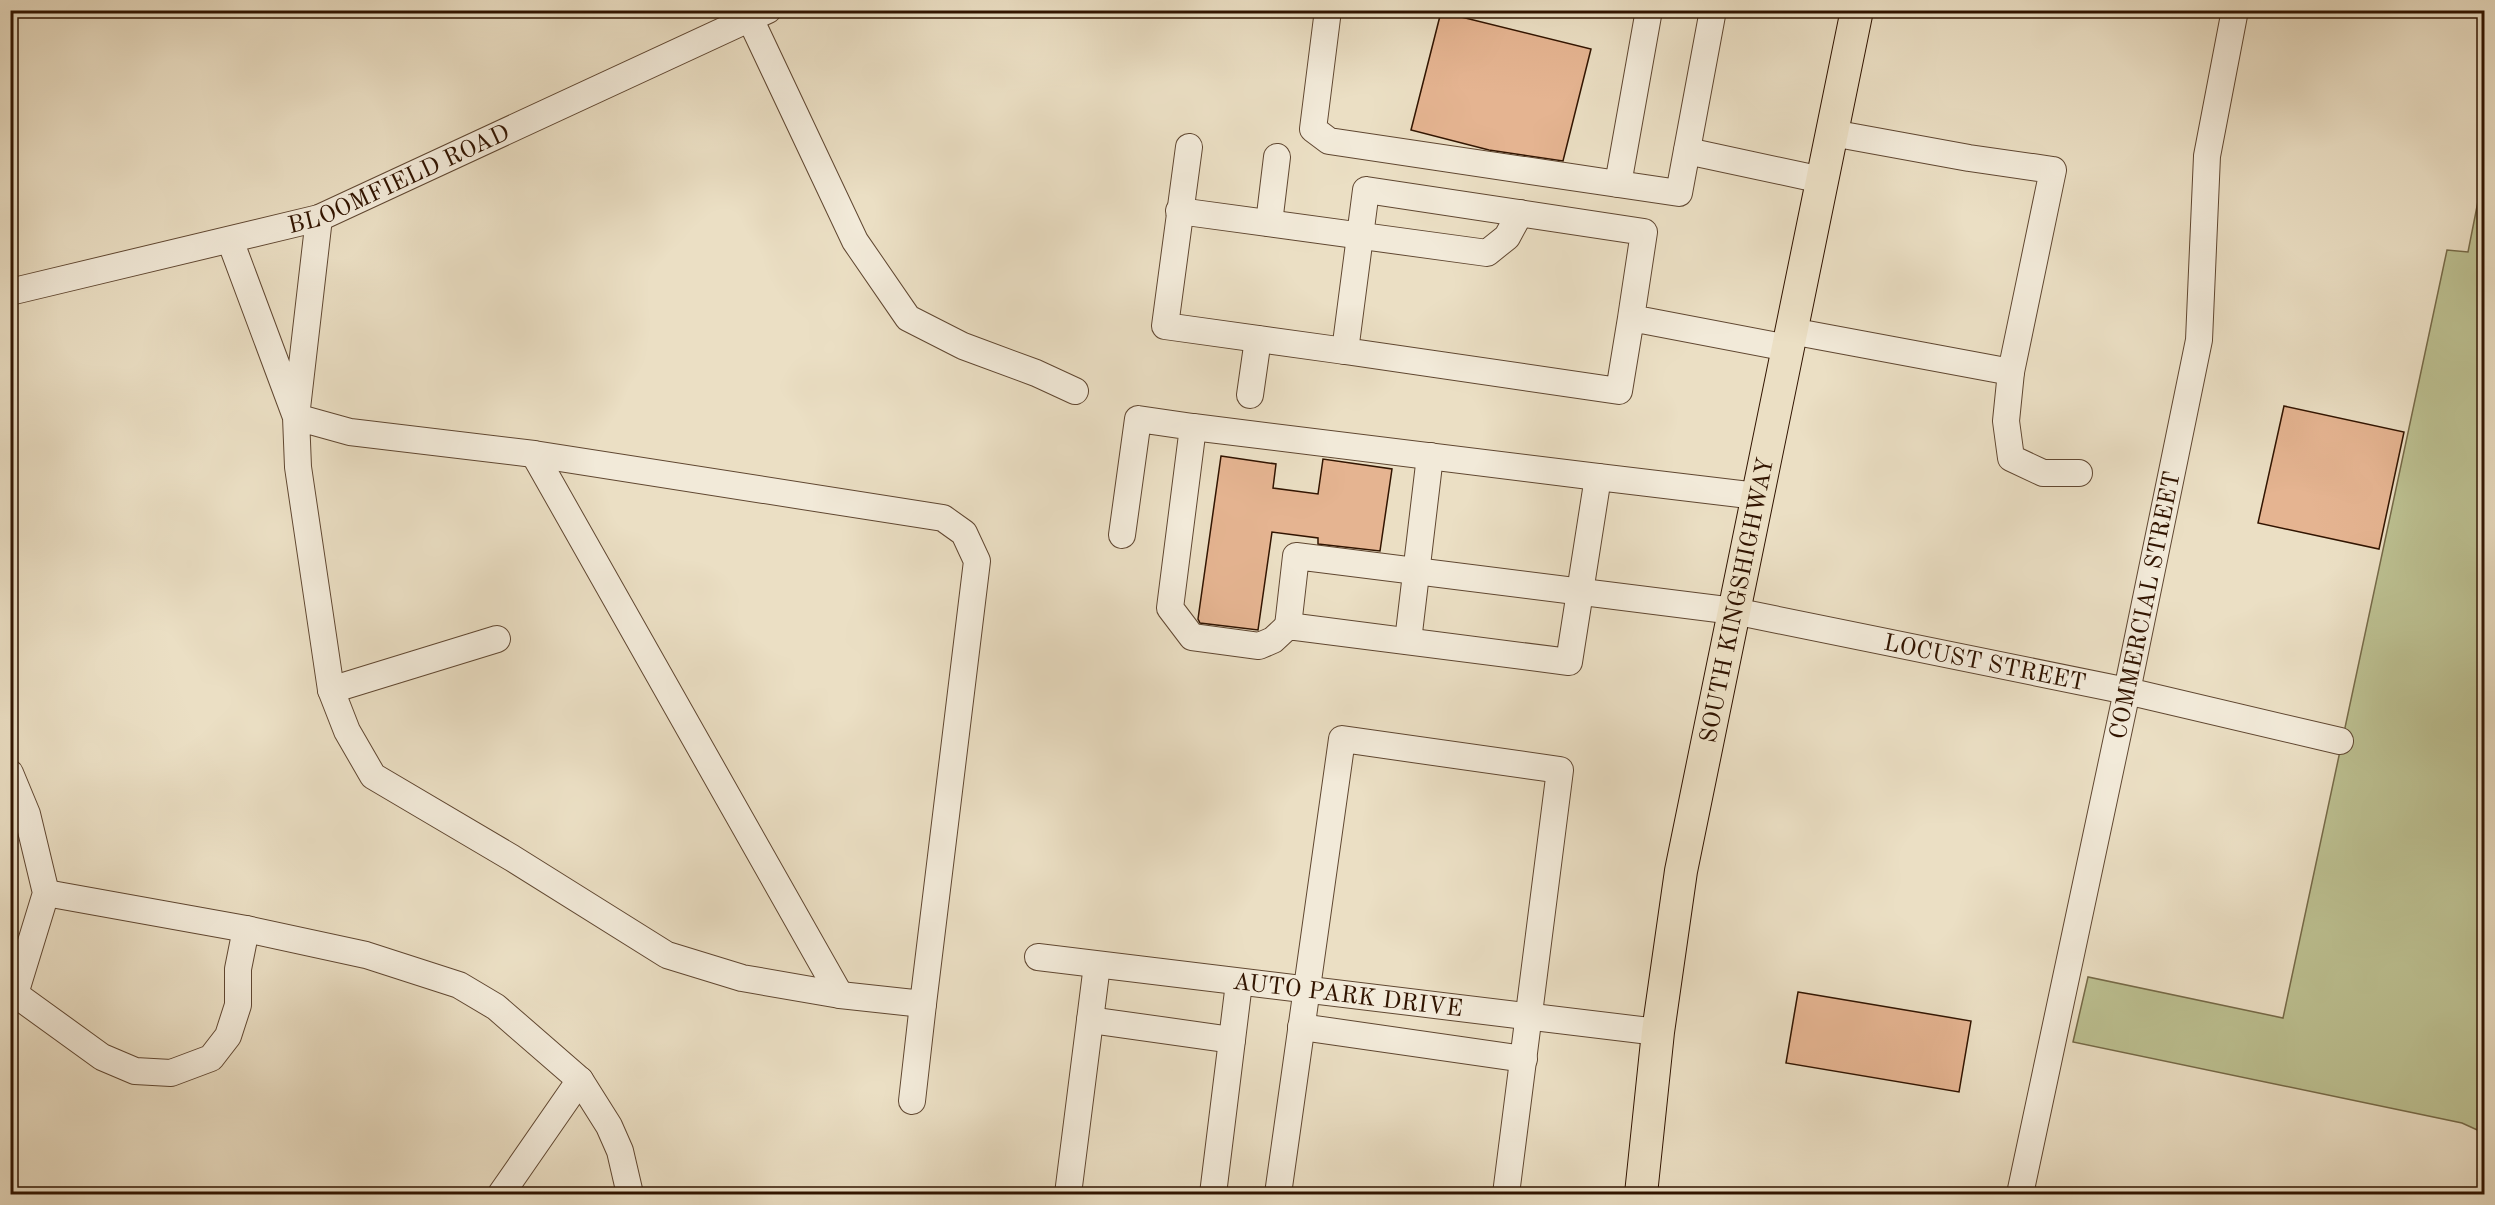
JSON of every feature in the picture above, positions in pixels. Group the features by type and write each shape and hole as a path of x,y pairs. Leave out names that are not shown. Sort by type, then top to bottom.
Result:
{"main road":[{"name":"SOUTH KINGSHIGHWAY","path":"1641,1194 1658,1032 1681,872 1857,10"}],"street":[{"path":"1328,10 1314,129 1329,141 1679,193 1713,10"},
{"path":"1618,184 1649,10"},
{"name":"COMMERCIAL STREET","path":"2020,1194 2199,340 2207,156 2235,10"},
{"path":"755,13 855,241 908,318 963,346 1036,373 1075,391"},
{"name":"BLOOMFIELD ROAD","path":"10,292 319,218 755,13"},
{"path":"1832,133 1969,158 2054,170 2011,372 2006,421 2011,458 2043,473 2079,473"},
{"path":"1189,147 1165,326 1619,391 1644,232 1366,190 1345,351"},
{"path":"1687,151 1822,180"},
{"path":"1269,223 1277,157"},
{"path":"1179,211 1487,253 1507,237 1520,213"},
{"path":"319,218 296,417 298,467 331,690 347,731 373,776 512,858 667,955 742,978 840,995 923,1004"},
{"path":"230,240 296,417"},
{"path":"1631,318 2011,372"},
{"path":"1250,395 1258,339"},
{"path":"296,417 350,432 534,454 942,518 964,533 977,561 912,1101"},
{"path":"1122,536 1138,419 1757,496"},
{"path":"1193,427 1170,608 1192,637 1259,646 1273,640 1288,626 1569,662 1598,477"},
{"path":"534,454 840,995"},
{"path":"1408,641 1430,456"},
{"name":"LOCUST STREET","path":"1288,626 1296,556 1734,611 2127,691 2340,741"},
{"path":"331,690 497,639"},
{"path":"1278,1194 1342,739 1560,770 1506,1194"},
{"path":"10,773 27,814 46,892 13,993 102,1057 135,1071 171,1073 211,1058 228,1036 238,1005 238,969 246,929"},
{"path":"46,892 246,929 366,955 459,985 496,1007 580,1080 609,1126 620,1151 630,1194"},
{"name":"AUTO PARK DRIVE","path":"1038,957 1306,992 1658,1032"},
{"path":"1068,1194 1097,965"},
{"path":"1213,1194 1239,983"},
{"path":"1090,1020 1232,1040"},
{"path":"1301,1027 1524,1059"},
{"path":"501,1194 580,1080"}],"green space":[{"path":"2484,171 2484,1133 2462,1123 2073,1042 2088,977 2283,1018 2447,250 2468,252"}],"building":[{"path":"1441,12 1591,49 1563,161 1489,150 1411,130"},
{"path":"2284,406 2404,432 2379,549 2258,523"},
{"path":"1221,456 1276,464 1273,488 1318,494 1323,459 1392,469 1380,551 1318,544 1318,538 1272,532 1258,630 1200,623 1198,619"},
{"path":"1798,992 1971,1021 1959,1092 1786,1063"}]}
